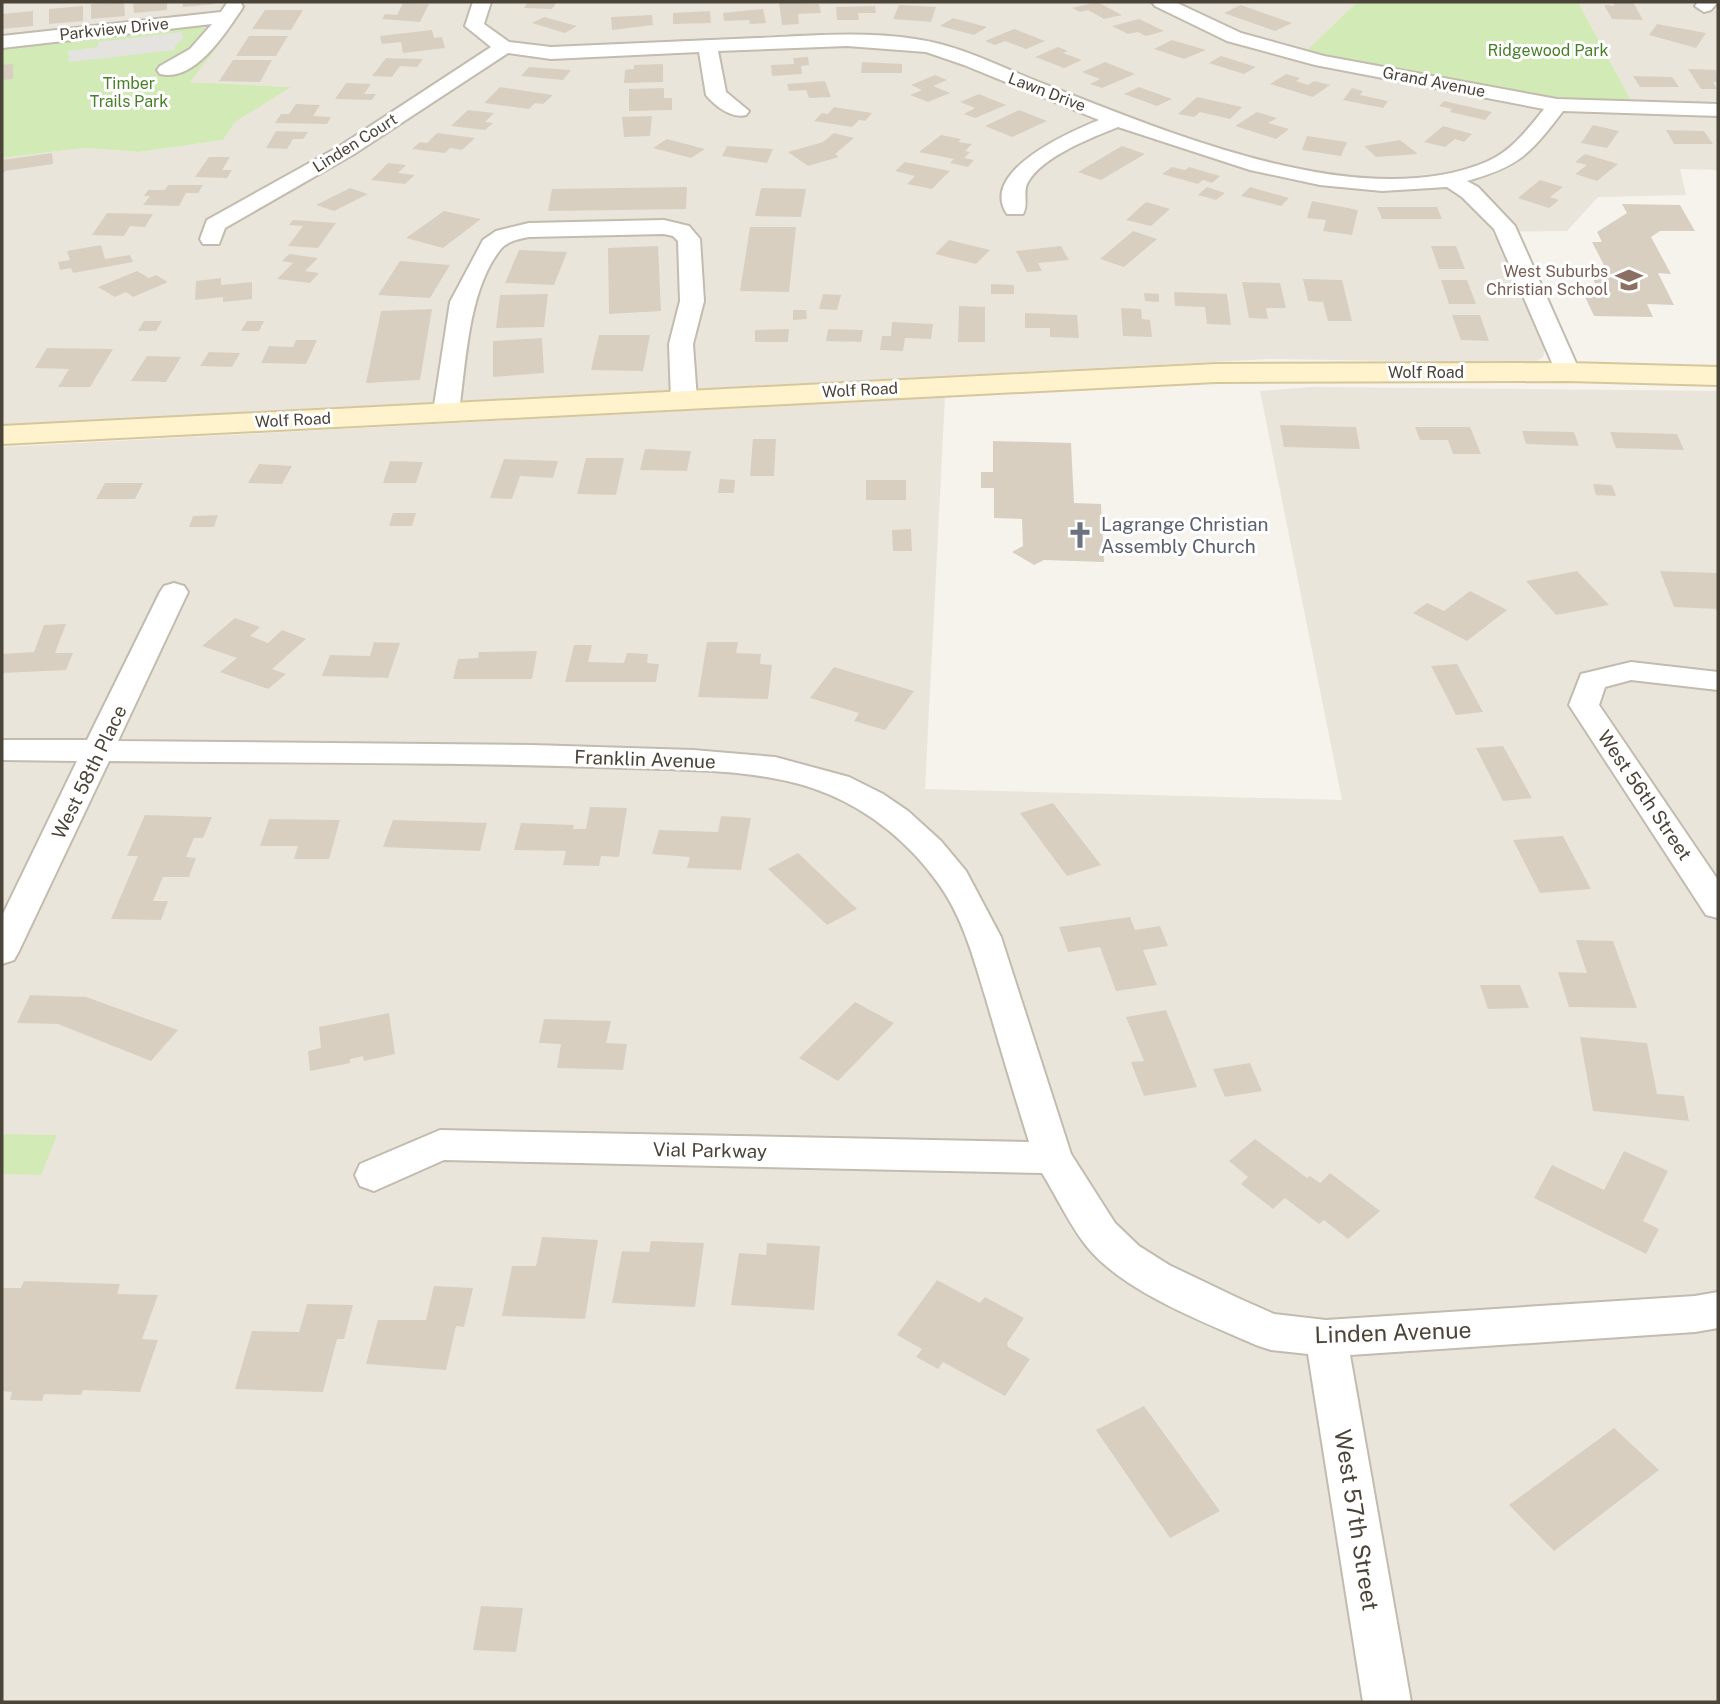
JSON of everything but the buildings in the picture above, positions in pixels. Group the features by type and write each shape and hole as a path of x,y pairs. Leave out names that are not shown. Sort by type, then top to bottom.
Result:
{"main road":[{"name":"Wolf Road","path":"2,435 1203,373 1568,372 1718,376"}],"street":[{"path":"482,2 478,7 474,26 504,47"},
{"name":"Grand Avenue","path":"1169,3 1234,37 1322,61 1557,105 1718,110"},
{"path":"167,70 181,66 199,54 232,9"},
{"name":"Parkview Drive","path":"2,42 232,9"},
{"name":"Lawn Drive","path":"504,47 551,53 847,40 883,41 937,49 1118,119 1258,166 1311,178 1387,185 1450,179 1494,167 1522,148 1557,105"},
{"path":"708,46 716,95 739,111"},
{"name":"Linden Court","path":"211,239 215,225 347,150 504,47"},
{"path":"1014,209 1015,185 1035,163 1061,144 1118,119"},
{"path":"1450,179 1469,192 1504,226 1568,372"},
{"path":"446,412 462,302 491,245 504,236 529,230 664,228 681,231 689,239 692,301 681,344 684,400"},
{"name":"West 58th Place","path":"2,951 174,592"},
{"name":"West 56th Street","path":"1718,681 1630,671 1592,681 1584,705 1718,906"},
{"name":"Franklin Avenue","path":"2,750 100,749 693,760 775,768 838,785 872,802 896,819 929,849 954,879 972,910 984,937 1053,1158"},
{"name":"Vial Parkway","path":"374,1175 440,1145 1053,1158"},
{"name":"Linden Avenue","path":"1053,1158 1101,1235 1125,1258 1155,1277 1271,1332 1326,1338 1695,1314 1718,1310"},
{"name":"West 57th Street","path":"1326,1338 1387,1702"}],"shaded area":[{"path":"2,2 1357,2 1306,51 1632,102 1578,2 1718,2 1718,170 1680,169 1686,195 1598,197 1567,231 1492,232 1503,250 1545,348 1543,357 1533,363 1269,359 2,425 2,158 84,148 139,152 223,140 235,122 290,87 190,82 226,34 198,26 2,46"},
{"path":"182,32 183,38 175,46 175,50 69,62 68,51 98,47 98,42"},
{"path":"1311,387 1718,391 1718,1702 2,1702 2,447 945,397 925,789 1342,800 1260,391"}],"green space":[{"name":"Ridgewood Park","path":"1357,2 1578,2 1632,102 1544,97 1305,52"},
{"name":"Timber Trails Park","path":"194,25 227,34 190,82 291,87 235,122 223,140 139,152 84,148 2,158 2,46"},
{"path":"2,1134 57,1135 41,1175 2,1174"}],"place":[{"name":"West Suburbs Christian School","path":"1629,280"},
{"name":"Lagrange Christian Assembly Church","path":"1080,535"}]}
